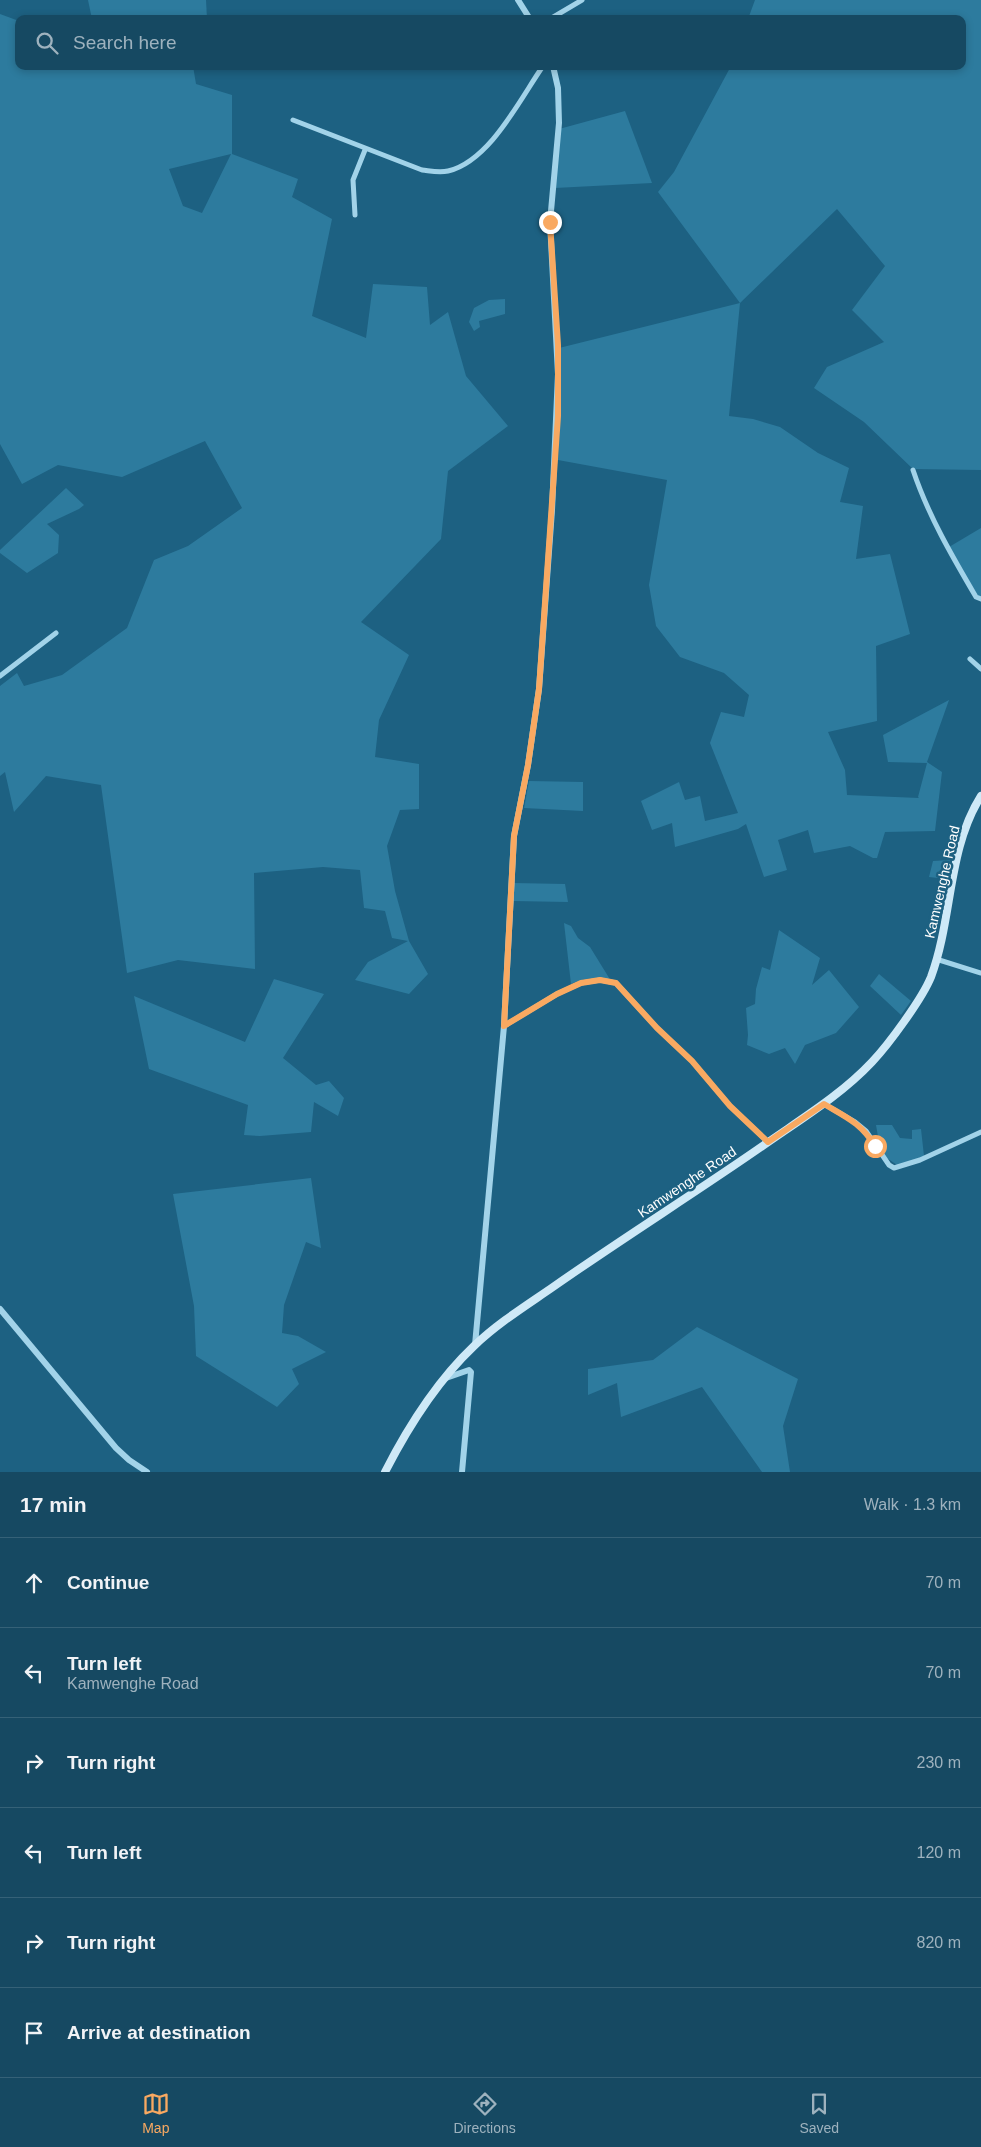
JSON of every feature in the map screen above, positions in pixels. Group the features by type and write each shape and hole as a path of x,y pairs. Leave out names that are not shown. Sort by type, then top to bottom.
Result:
{"main road":[{"name":"Kamwenghe Road","path":"385,1472 405,1433 446,1378 475,1345 517,1312 588,1262 824,1104 863,1071 879,1054 922,993 930,978 936,959 960,846 966,827 981,796"}],"street":[{"path":"518,0 527,15"},
{"path":"557,15 582,0"},
{"path":"293,120 365,150 422,170 438,172 450,170 477,155 501,130 540,70"},
{"path":"475,1345 504,1026 514,836 528,765 539,689 558,416 558,345 550,222 559,122 558,88 554,70"},
{"path":"355,215 354,180 365,150"},
{"path":"913,470 929,511 950,552 976,597 981,599"},
{"path":"0,676 56,633"},
{"path":"970,660 981,668"},
{"path":"936,959 981,973"},
{"path":"504,1026 557,994 581,983 600,980 616,983 657,1028 692,1061 730,1106 768,1142"},
{"path":"824,1104 855,1122 866,1131 889,1165 894,1168 920,1160 981,1132"},
{"path":"0,1309 116,1448 129,1460 147,1472"},
{"path":"446,1378 469,1370 471,1372 462,1472"}],"shaded area":[{"path":"88,0 206,0 207,15 91,15"},
{"path":"755,0 981,0 981,470 913,469 864,422 814,388 827,367 884,342 852,310 885,266 837,209 740,303 658,192 674,172 729,70 966,70 966,15 749,15"},
{"path":"0,14 15,20 15,70 194,70 196,84 232,95 232,154 298,179 292,197 332,219 312,316 366,338 373,284 427,287 430,325 448,312 466,376 508,426 448,471 441,539 361,622 409,655 379,720 375,757 419,764 419,809 400,810 387,846 395,891 409,941 428,974 409,994 355,980 368,962 408,941 392,938 385,911 364,908 360,870 323,867 254,873 255,969 178,960 127,973 101,785 46,776 14,812 5,772 0,776 0,686 17,673 24,686 62,675 127,628 154,560 188,546 242,508 205,441 122,477 58,465 22,484 0,444","holes":["231,154 202,213 183,206 169,169"]},
{"path":"625,111 652,183 555,188 559,129"},
{"path":"505,299 505,314 479,321 480,327 474,331 469,322 474,308 489,300"},
{"path":"740,303 729,416 753,419 780,427 818,453 849,468 840,502 863,506 856,559 890,554 910,634 876,646 877,721 828,732 845,770 847,795 919,798 927,763 888,762 883,735 949,700 927,762 942,772 935,831 885,832 877,858 873,858 850,846 814,853 808,830 778,840 787,870 764,877 746,824 738,829 675,847 672,823 652,830 641,801 679,782 685,800 700,796 705,821 738,813 710,743 721,712 744,717 749,695 724,673 680,657 656,626 649,585 667,480 558,460 560,427 555,349"},
{"path":"66,488 84,505 47,524 59,535 58,553 27,573 0,553 0,550"},
{"path":"981,528 981,597 977,596 949,547"},
{"path":"529,781 583,782 583,811 524,808"},
{"path":"950,860 947,879 929,877 933,861"},
{"path":"513,883 565,884 568,902 513,901"},
{"path":"564,923 571,926 578,938 590,947 611,981 591,979 571,984"},
{"path":"779,930 820,958 812,985 829,970 859,1007 836,1033 805,1045 795,1064 785,1048 769,1054 747,1045 746,1008 755,1004 756,989 762,967 770,970"},
{"path":"879,974 911,1001 901,1015 870,986"},
{"path":"274,979 324,994 283,1058 316,1085 329,1081 344,1098 338,1116 314,1102 311,1132 260,1136 244,1135 248,1105 149,1069 134,996 245,1042"},
{"path":"876,1125 892,1125 900,1138 912,1139 912,1130 921,1129 924,1156 900,1167 881,1154"},
{"path":"311,1178 321,1248 306,1242 284,1305 282,1333 298,1336 326,1352 292,1369 299,1384 277,1407 196,1356 194,1306 173,1194"},
{"path":"697,1327 798,1379 783,1426 790,1472 762,1472 702,1387 621,1417 617,1383 588,1395 588,1369 653,1360"}],"route":[{"path":"550,222 558,345 558,416 539,689 528,765 514,836 504,1026 557,994 581,983 600,980 611,981 620,987 657,1028 692,1061 730,1106 768,1142 824,1104 855,1122 866,1131 875,1146"}]}
